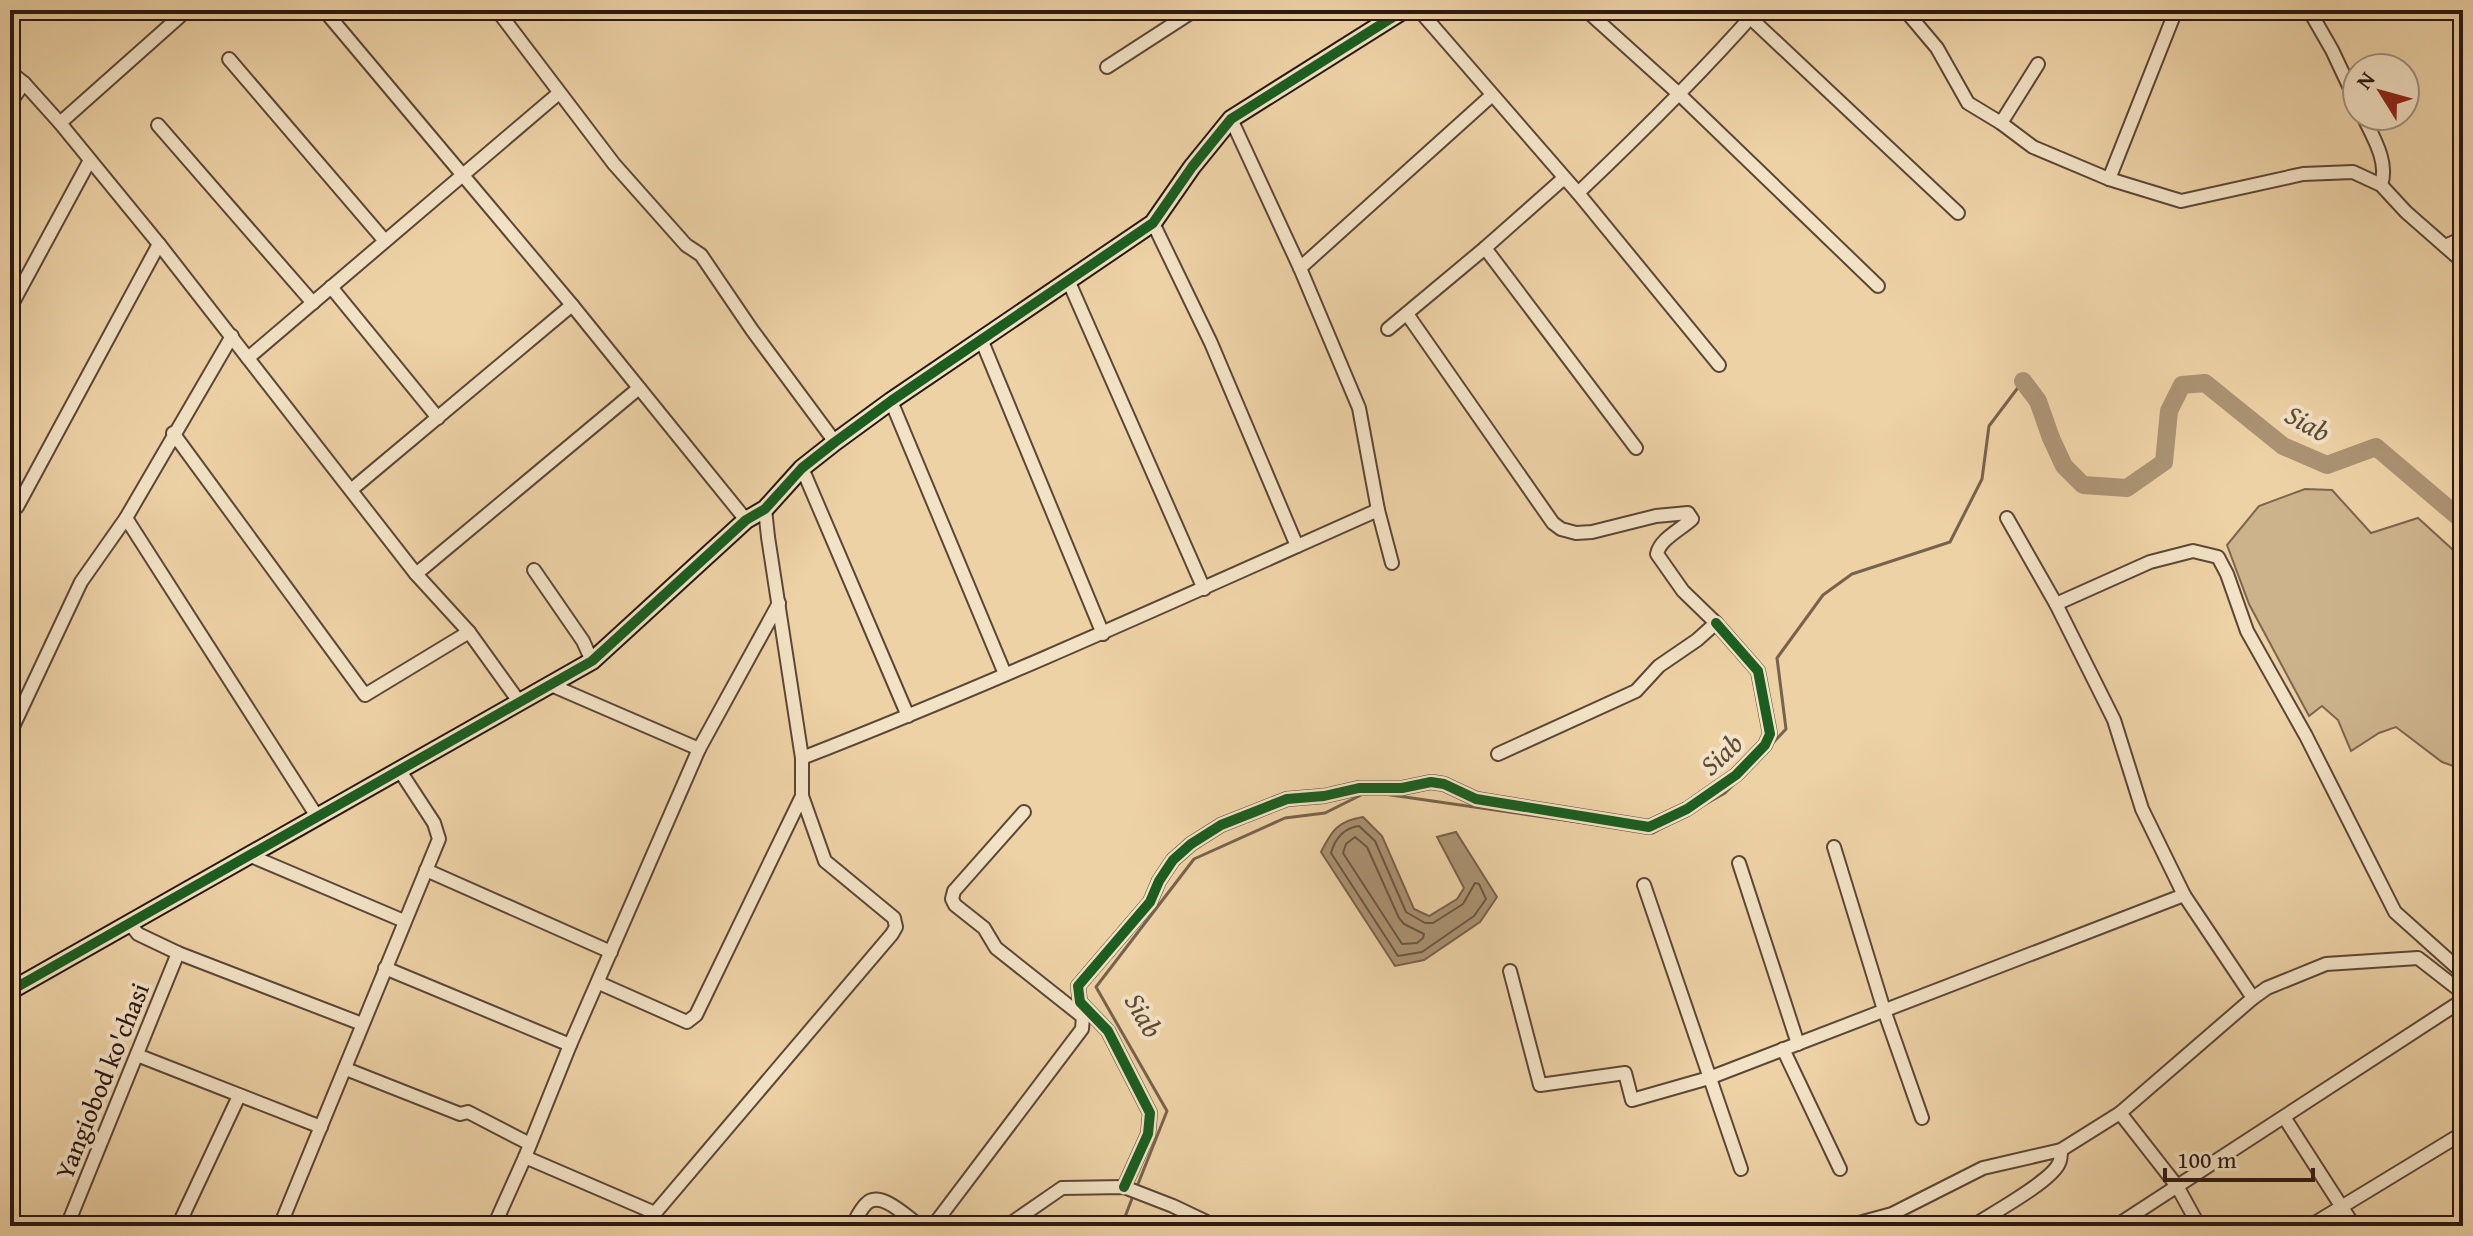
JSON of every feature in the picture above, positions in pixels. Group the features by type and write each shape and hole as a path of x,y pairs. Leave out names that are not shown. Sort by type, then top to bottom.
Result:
{"street":[{"path":"60,123 187,10"},
{"path":"324,10 572,305 746,520"},
{"path":"497,10 614,164 686,245 701,255 835,442"},
{"path":"1107,67 1195,10"},
{"path":"10,991 592,661 746,520 765,509 802,468 835,442 1153,223 1192,167 1231,119 1404,10"},
{"path":"1419,10 1578,193 1719,365"},
{"path":"1586,10 1679,94 1878,286"},
{"path":"1905,10 1937,48 1968,103 2033,147 2109,179 2181,201 2303,174 2353,172 2381,185 2463,262"},
{"path":"2109,179 2176,10"},
{"path":"2309,10 2341,69"},
{"path":"1578,193 1717,56 1750,13 1958,213"},
{"path":"229,59 385,241"},
{"path":"2001,123 2038,64"},
{"path":"10,72 60,123 159,244 416,574 469,632 520,703"},
{"path":"10,103 24,83"},
{"path":"248,358 559,93"},
{"path":"1300,268 1491,96"},
{"path":"1231,119 1300,268 1359,408 1378,510 1392,563"},
{"path":"158,125 313,303"},
{"path":"2370,132 2385,175 2381,185"},
{"path":"10,308 90,160"},
{"path":"1388,329 1564,178"},
{"path":"1153,223 1211,343 1297,546"},
{"path":"2445,246 2463,238"},
{"path":"17,507 159,244"},
{"path":"1485,248 1636,448"},
{"path":"1068,280 1204,589"},
{"path":"331,287 438,418"},
{"path":"351,490 572,305"},
{"path":"1073,1001 1078,986 1150,902 1173,860 1221,825 1287,799 1324,796 1359,788 1402,788 1431,782 1444,784 1476,799 1649,827 1687,809 1736,775 1765,745 1770,734 1758,671 1683,591 1657,554 1664,540 1692,519 1688,513 1656,516 1592,532 1576,533 1561,529 1553,523 1407,314"},
{"path":"10,733 81,582 126,518 232,336"},
{"path":"981,339 1103,634"},
{"path":"416,574 639,388"},
{"path":"891,401 1005,674"},
{"path":"173,433 365,695 469,632"},
{"path":"802,468 908,716"},
{"path":"525,1157 653,1220 896,927 894,918 825,861 802,796 802,758 765,509"},
{"path":"802,758 1103,634 1378,510"},
{"path":"126,518 318,818"},
{"path":"2007,518 2056,604 2114,720 2142,809 2184,895 2253,998"},
{"path":"2056,604 2150,562 2193,551 2218,557 2247,631 2306,736 2395,912 2463,973"},
{"path":"534,570 583,641 592,661"},
{"path":"494,1226 699,749 779,603"},
{"path":"1498,754 1636,691 1659,666 1716,623"},
{"path":"551,685 699,749"},
{"path":"280,1226 439,839 438,832 400,771"},
{"path":"599,983 687,1022 696,1015 802,796"},
{"path":"1024,812 954,891 952,899 955,905 984,928 996,948 1073,1001 1108,1031 1150,1113 1148,1134 1124,1187"},
{"path":"1834,847 1884,1010 1922,1118"},
{"path":"251,856 404,921"},
{"path":"1739,863 1798,1044"},
{"path":"426,870 611,952"},
{"path":"1644,885 1741,1169"},
{"path":"1510,971 1540,1085 1625,1073 1632,1100 1709,1078 2184,895"},
{"path":"130,924 138,934 178,953 362,1024"},
{"name":"Yangiobod ko'chasi","path":"67,1226 178,953"},
{"path":"1848,1226 1892,1214 1983,1168 2061,1150 2120,1113 2267,988 2326,964 2418,958 2463,993"},
{"path":"385,968 570,1045"},
{"path":"2116,1226 2463,1000"},
{"path":"933,1226 1082,1029 1083,1017 1073,1001"},
{"path":"1783,1049 1840,1169"},
{"path":"137,1055 321,1127"},
{"path":"346,1069 460,1114 468,1112 530,1144"},
{"path":"178,1226 239,1096"},
{"path":"2120,1113 2177,1186 2199,1226"},
{"path":"2284,1117 2354,1226"},
{"path":"2310,1226 2463,1133"},
{"path":"1973,1226 2052,1172 2059,1164 2061,1150"},
{"path":"1007,1226 1062,1188 1124,1187 1215,1226"},
{"path":"852,1226 867,1203 883,1199 920,1226"}],"shaded area":[{"path":"2305,489 2332,490 2371,533 2418,518 2463,559 2463,773 2442,762 2396,727 2379,733 2351,751 2338,720 2322,706 2309,716 2249,604 2227,545 2259,506"}],"water":[{"path":"1363,817 1382,836 1414,909 1429,916 1457,899 1464,888 1437,837 1456,832 1497,897 1480,922 1424,960 1395,966 1321,852 1337,828 1347,821"}],"waterway":[{"name":"Siab","path":"1770,746 1786,729 1777,658 1823,595 1852,574 1950,542 1982,479 1989,426 2023,381"},
{"name":"Siab","path":"2023,381 2038,401 2064,466 2083,485 2127,488 2164,462 2169,411 2182,385 2205,383 2283,446 2327,465 2376,447 2463,521"},
{"name":"Siab","path":"1702,806 1725,793 1735,783"},
{"name":"Siab","path":"1136,1189 1167,1111 1096,987 1194,859 1285,818 1325,813 1365,793"},
{"name":"Siab","path":"1384,794 1606,826"},
{"name":"Siab","path":"1649,832 1667,825"},
{"name":"Siab","path":"1110,1226 1123,1222 1133,1196"}],"cycle path":[{"path":"10,991 592,661 746,520 765,509 802,468 835,442 1153,223 1192,167 1231,119 1404,10"},
{"path":"1124,1187 1148,1134 1150,1113 1108,1031 1080,1002 1078,986 1150,902 1173,860 1221,825 1287,799 1324,796 1359,788 1402,788 1431,782 1444,784 1476,799 1649,827 1687,809 1736,775 1765,745 1770,734 1758,671 1716,623"}]}
